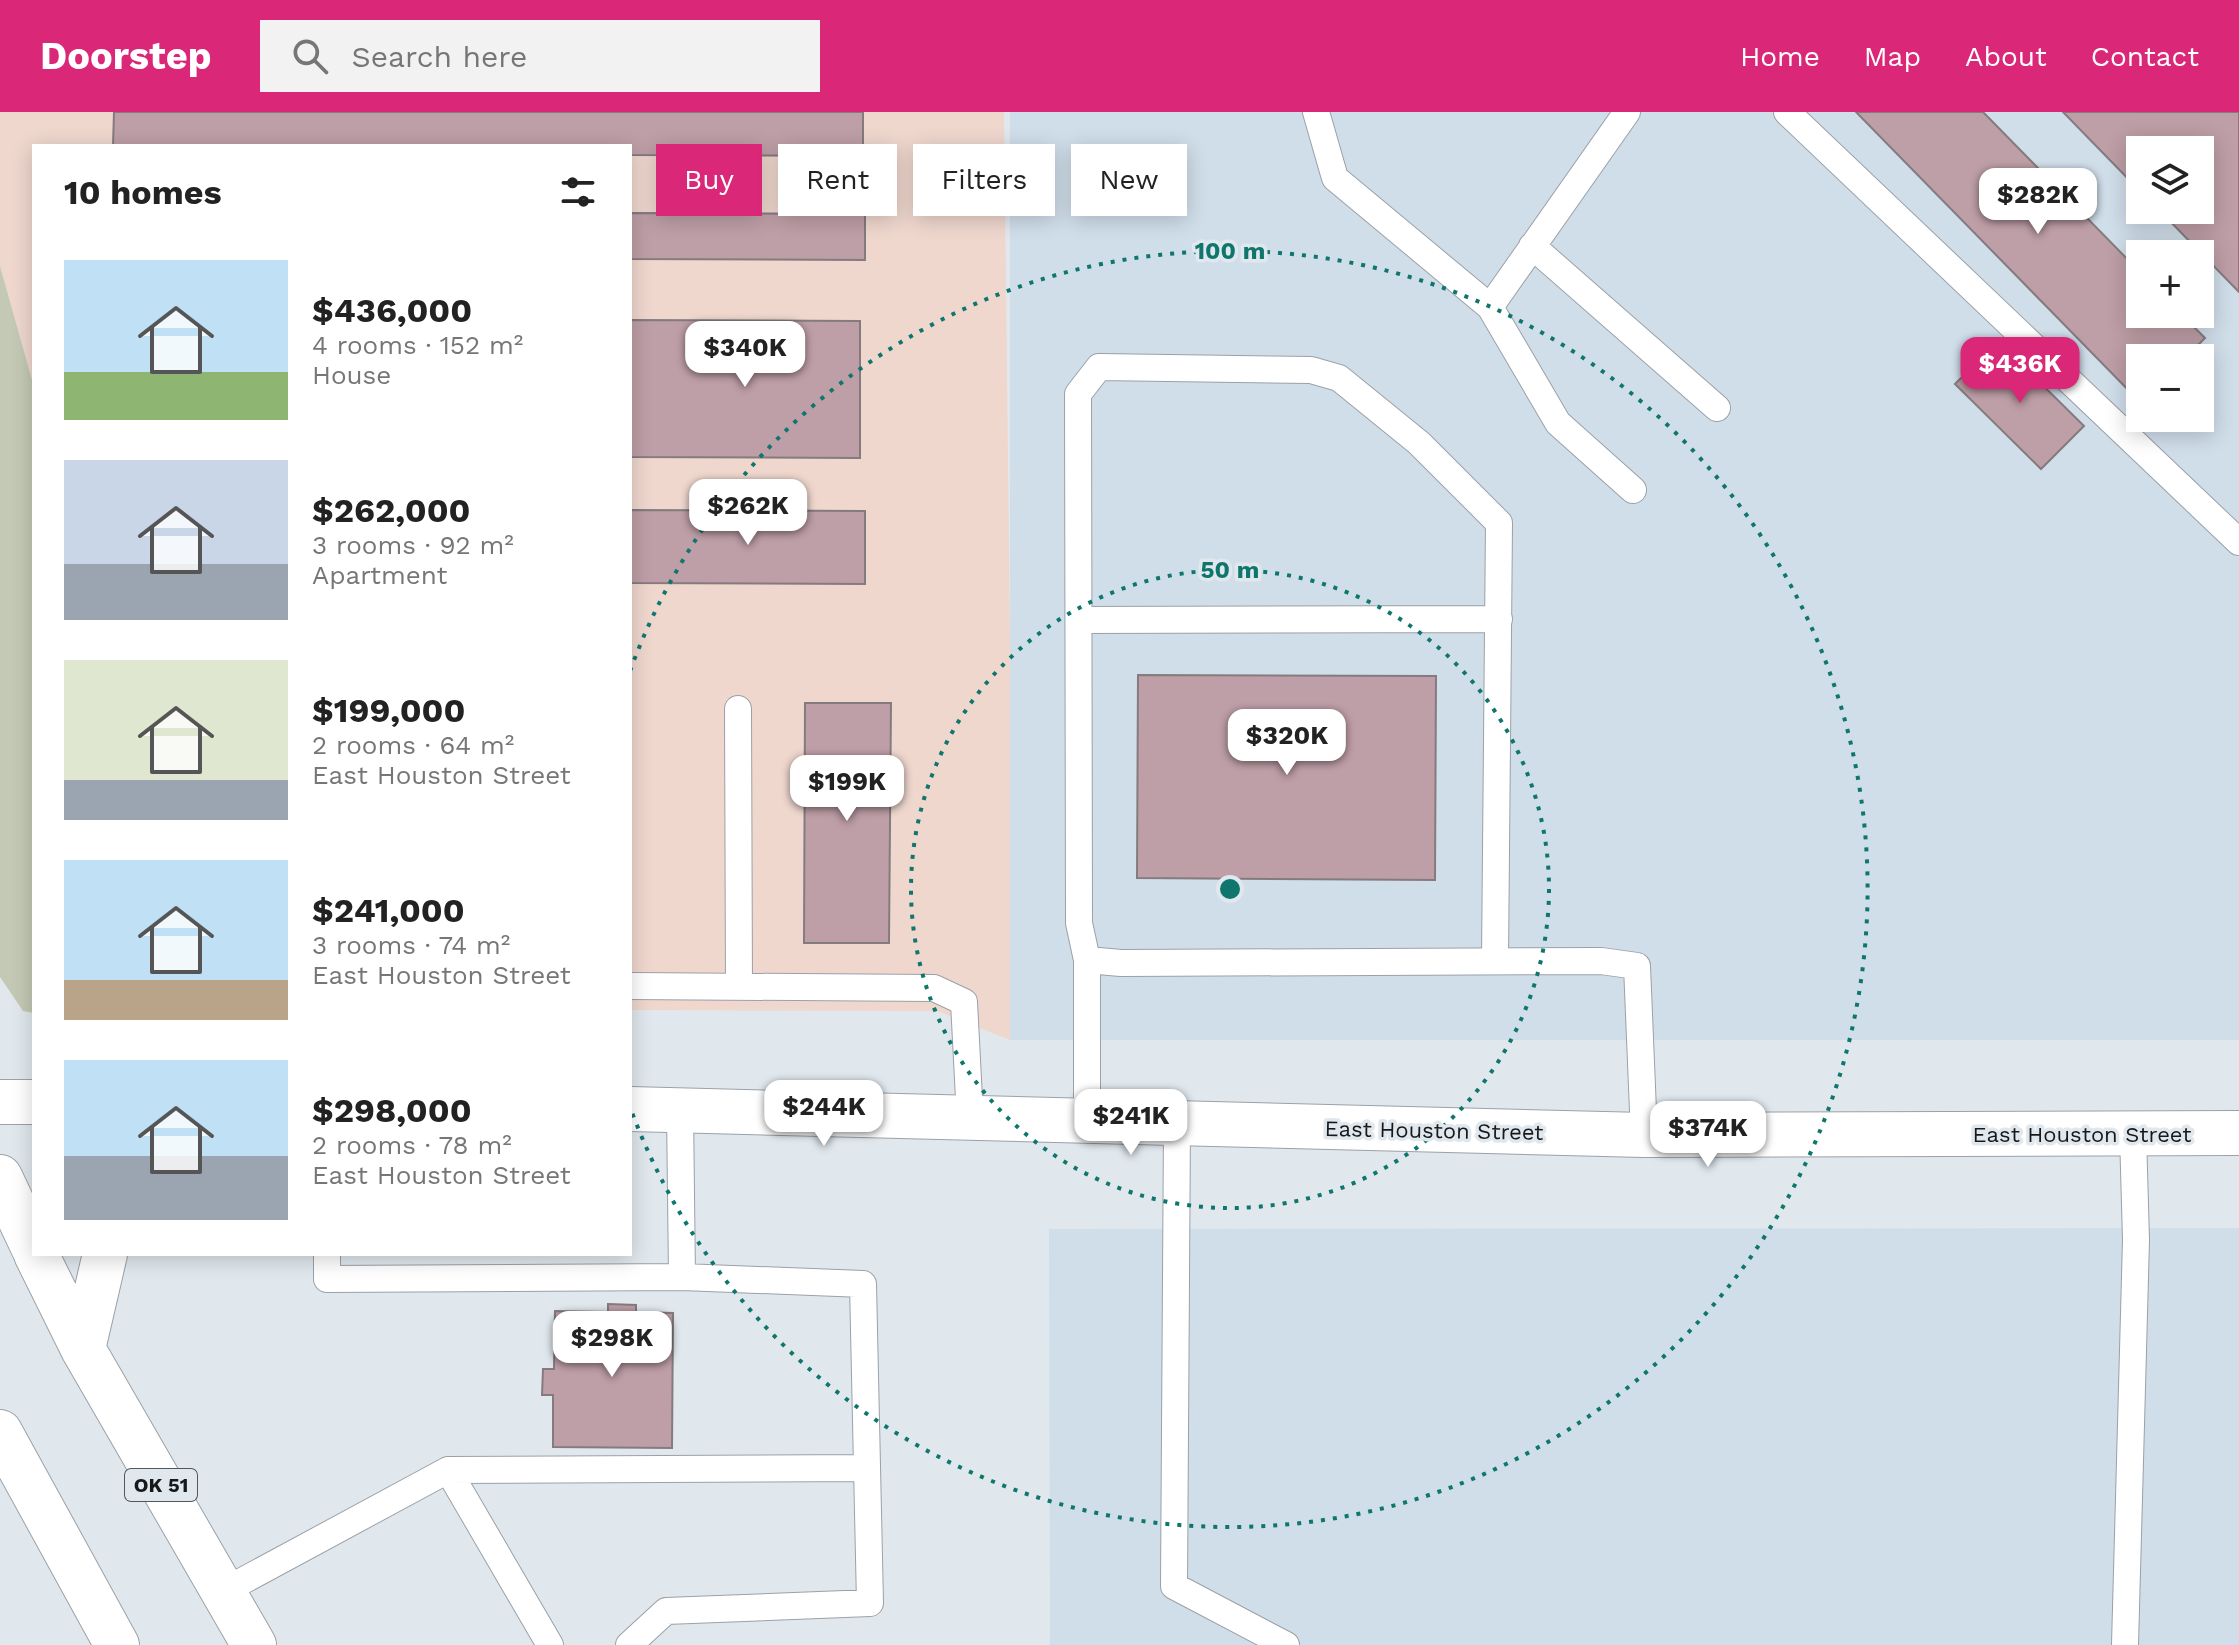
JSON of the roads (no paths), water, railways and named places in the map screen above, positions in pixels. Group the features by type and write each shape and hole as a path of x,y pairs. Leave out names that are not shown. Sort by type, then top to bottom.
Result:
{"street":[{"path":"0,1102 32,1102"},
{"name":"East Houston Street","path":"632,1109 1644,1135 2239,1133"},
{"name":"OK 51","path":"0,1177 32,1246"},
{"name":"OK 51","path":"37,1256 83,1349 254,1645"},
{"path":"83,1349 105,1256"},
{"path":"0,1432 117,1645"}],"lane":[{"path":"1316,112 1335,178 1490,307 1558,423 1633,490"},
{"path":"1490,307 1627,112"},
{"path":"1787,112 2239,542"},
{"path":"1532,246 1717,408"},
{"path":"1087,1122 1087,960 1079,923 1078,394 1099,367 1311,370 1339,378 1419,443 1499,523 1495,960"},
{"path":"1079,620 1499,619"},
{"path":"738,709 739,987"},
{"path":"1087,960 1121,963 1601,961 1637,966 1644,1135"},
{"path":"632,986 934,988 964,1002 970,1118"},
{"path":"680,1110 682,1277"},
{"path":"1177,1124 1174,1586 1286,1645"},
{"path":"2125,1645 2136,1240 2133,1134"},
{"path":"327,1256 327,1279 682,1277 863,1284 870,1603 666,1611 629,1645"},
{"path":"222,1592 448,1470 867,1468"},
{"path":"448,1470 550,1645"}]}
